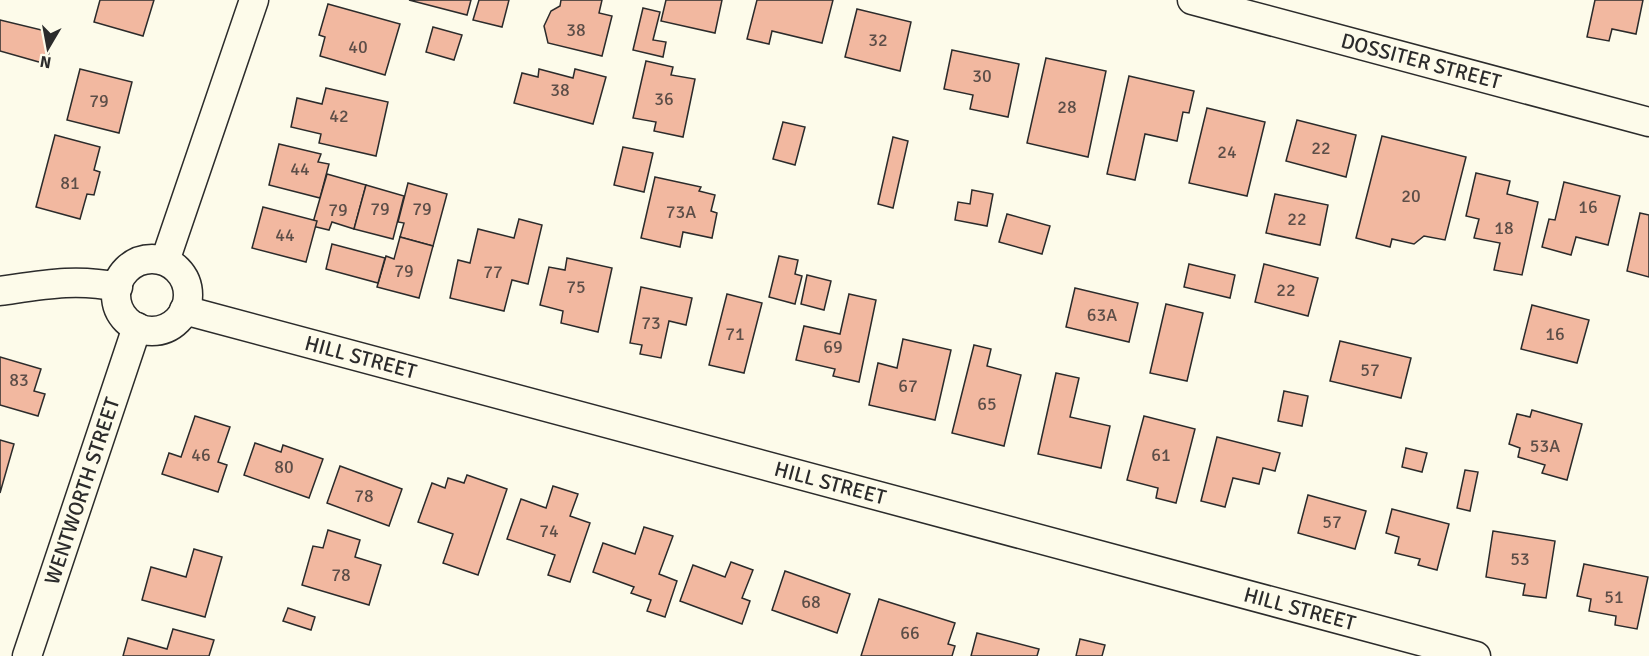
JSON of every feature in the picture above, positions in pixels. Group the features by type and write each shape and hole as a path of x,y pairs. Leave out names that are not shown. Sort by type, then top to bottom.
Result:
{"street":[{"path":"165,261 254,0"},
{"name":"DOSSITER STREET","path":"1192,0 1649,122"},
{"path":"146,260 165,261 178,270 185,280 188,291 184,310 175,322 165,329 153,331 137,327 122,315 118,304 117,287 125,271 135,264 146,260"},
{"path":"0,291 66,281 89,281 117,287"},
{"name":"HILL STREET","path":"184,310 1476,656"},
{"name":"WENTWORTH STREET","path":"27,656 137,327"}],"building":[{"path":"100,0 154,0 143,36 94,22"},
{"path":"409,0 471,0 467,15"},
{"path":"479,0 509,0 502,27 473,20"},
{"path":"561,0 602,0 599,13 612,16 602,56 548,43 544,26 551,11 560,6"},
{"path":"666,0 722,0 715,33 661,21"},
{"path":"757,0 833,0 822,43 772,31 769,44 747,39"},
{"path":"1595,0 1643,0 1636,34 1612,29 1609,41 1587,37"},
{"path":"328,4 400,24 385,75 320,56 325,37 319,35"},
{"path":"643,8 660,12 653,40 666,42 663,57 633,50"},
{"path":"857,9 911,22 900,71 845,57"},
{"path":"0,20 54,33 46,64 0,51"},
{"path":"433,27 462,35 454,60 426,52"},
{"path":"952,50 1019,64 1008,117 970,109 973,95 944,89"},
{"path":"1046,58 1106,71 1088,157 1027,143"},
{"path":"646,61 673,67 671,75 695,79 683,137 654,131 656,122 633,118"},
{"path":"80,69 132,82 119,133 67,120"},
{"path":"539,69 573,78 575,69 606,77 593,124 514,103 522,73 538,77"},
{"path":"1129,76 1194,91 1189,113 1183,112 1177,141 1145,134 1135,180 1107,174"},
{"path":"326,88 388,102 376,156 319,143 321,134 291,127 297,98 322,104"},
{"path":"1207,108 1265,122 1247,196 1189,183"},
{"path":"1297,120 1356,135 1346,177 1286,161"},
{"path":"783,122 805,127 795,165 773,159"},
{"path":"55,135 100,147 94,170 100,172 94,195 87,194 80,219 36,207"},
{"path":"1382,136 1466,157 1445,240 1424,236 1414,244 1392,239 1390,247 1356,238"},
{"path":"893,137 908,141 893,208 878,204"},
{"path":"279,144 321,154 318,162 329,164 320,198 269,185"},
{"path":"623,147 653,153 644,192 614,185"},
{"path":"1476,173 1510,181 1507,194 1538,202 1522,275 1494,270 1500,243 1474,238 1479,219 1466,216"},
{"path":"327,174 366,185 354,229 332,222 329,230 312,226"},
{"path":"655,177 701,187 699,191 715,195 711,211 717,213 712,238 683,232 680,247 641,238"},
{"path":"1564,182 1620,196 1608,245 1576,237 1571,255 1542,247 1549,219 1555,220"},
{"path":"408,183 447,194 433,246 400,237 404,223 398,222"},
{"path":"366,185 404,196 393,239 354,229"},
{"path":"972,190 993,194 987,226 955,220 958,202 970,204"},
{"path":"1275,194 1328,205 1320,245 1266,233"},
{"path":"263,207 317,221 306,262 252,248"},
{"path":"1640,213 1649,215 1649,277 1627,271"},
{"path":"1007,214 1050,226 1042,254 999,242"},
{"path":"519,219 542,225 528,284 512,280 504,311 450,298 458,260 470,263 478,229 514,238"},
{"path":"400,237 433,246 419,298 377,287 386,256 394,259"},
{"path":"332,244 385,258 378,283 326,269"},
{"path":"779,256 798,260 795,274 802,276 795,304 769,297"},
{"path":"567,258 612,268 598,332 561,323 563,311 540,305 549,267 565,270"},
{"path":"1189,264 1235,275 1230,298 1184,287"},
{"path":"1264,264 1318,278 1308,316 1255,302"},
{"path":"807,275 831,281 824,310 801,304"},
{"path":"641,287 692,298 686,325 669,321 661,358 640,354 642,345 630,343"},
{"path":"1075,288 1138,303 1129,342 1066,327"},
{"path":"727,294 762,303 744,373 709,365"},
{"path":"849,294 876,300 859,382 833,376 835,369 796,360 804,326 840,334"},
{"path":"1166,304 1203,313 1187,381 1150,373"},
{"path":"1532,305 1589,320 1577,363 1521,349"},
{"path":"903,339 951,350 935,420 869,405 878,363 897,368"},
{"path":"1340,341 1411,358 1401,398 1330,381"},
{"path":"974,345 991,349 987,366 1021,375 1004,446 952,433"},
{"path":"0,357 41,369 34,391 45,394 38,416 0,405"},
{"path":"1056,373 1079,378 1070,417 1110,426 1101,468 1038,454"},
{"path":"1284,391 1308,396 1302,426 1278,421"},
{"path":"1532,410 1582,424 1567,480 1542,473 1545,465 1518,457 1520,448 1509,444 1517,414 1530,417"},
{"path":"195,416 230,427 218,462 227,465 218,492 162,474 169,453 181,457"},
{"path":"1144,416 1195,429 1176,503 1156,498 1158,488 1127,480"},
{"path":"1217,437 1280,453 1275,471 1263,468 1259,484 1233,478 1225,507 1201,501"},
{"path":"0,440 14,444 0,493"},
{"path":"255,443 281,452 283,445 323,459 309,498 244,475"},
{"path":"1406,448 1427,453 1422,472 1402,467"},
{"path":"340,466 402,489 389,526 327,503"},
{"path":"1465,470 1478,472 1470,511 1457,508"},
{"path":"467,475 507,489 478,575 443,563 453,534 418,522 432,483 445,488 448,478 464,483"},
{"path":"553,486 578,494 570,516 590,523 570,582 548,575 555,555 507,539 521,499 546,508"},
{"path":"1308,495 1366,511 1355,549 1298,533"},
{"path":"1392,509 1449,524 1437,570 1418,565 1420,559 1395,553 1399,537 1386,533"},
{"path":"644,527 673,536 659,574 677,581 665,617 647,611 651,600 631,593 634,587 593,572 603,543 635,554"},
{"path":"328,530 360,540 355,557 381,565 369,605 302,585 313,546 323,548"},
{"path":"1493,531 1555,541 1546,598 1523,595 1525,584 1486,577"},
{"path":"194,549 222,557 205,617 142,600 151,567 186,577"},
{"path":"731,562 753,570 742,598 750,601 742,624 680,601 693,565 725,577"},
{"path":"1584,564 1648,577 1637,629 1615,625 1616,616 1589,611 1591,599 1577,596"},
{"path":"785,571 850,594 837,633 772,610"},
{"path":"879,599 955,623 948,644 955,646 952,656 861,656"},
{"path":"288,608 315,617 311,630 283,621"},
{"path":"173,629 214,640 209,656 123,656 128,638 167,649"},
{"path":"977,633 1039,649 1037,656 971,656"},
{"path":"1080,639 1105,645 1102,656 1076,656"}]}
